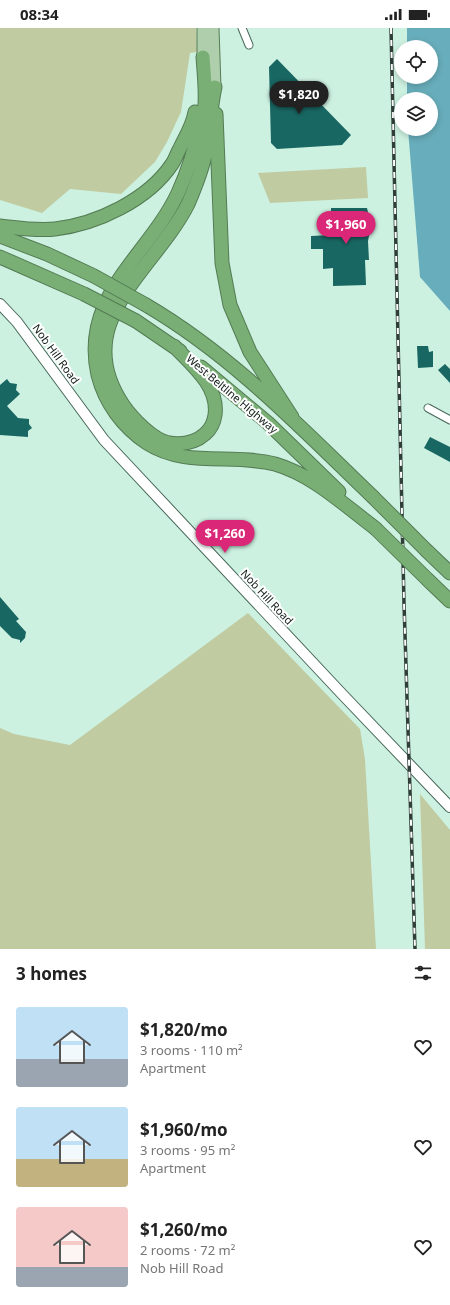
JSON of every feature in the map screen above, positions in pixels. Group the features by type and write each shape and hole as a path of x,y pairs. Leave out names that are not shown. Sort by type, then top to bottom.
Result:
{"highway":[{"path":"0,226 25,229 54,229 82,224 107,215 127,205 151,187 172,165 194,121 204,57"},
{"path":"204,57 205,106 190,167 165,216 120,278 99,316 95,339 96,364 101,386 113,410 129,428 148,443 170,454 194,459 249,460 275,464 298,473 319,486 375,528"},
{"path":"174,346 205,380 213,393 216,407 214,421 209,430 200,439 184,444 167,442 146,430 131,417 118,397 108,373 106,351 109,324 118,304 133,281 175,227 188,202 205,156 215,87"},
{"path":"215,87 222,263 225,286 230,305 247,346 263,374 278,393 292,418"},
{"name":"West Beltline Highway","path":"0,236 47,254 94,276 173,320 251,380 292,418 450,573"},
{"name":"West Beltline Highway","path":"0,257 84,294 136,321 174,346 211,374 268,423 450,601"}],"main road":[{"path":"202,28 204,57"},
{"path":"214,28 215,87"}],"street":[{"path":"242,28 249,45"},
{"name":"Nob Hill Road","path":"0,304 17,322 104,440 322,673 450,807"},
{"path":"428,408 450,420"}],"green space":[{"path":"0,28 196,28 197,52 190,53 181,112 167,142 155,162 121,194 70,189 42,213 0,200"},
{"path":"366,167 368,198 270,203 258,173"},
{"path":"248,613 360,729 365,759 376,949 0,949 0,728 14,734 70,745"},
{"path":"420,794 450,830 450,949 425,949"}],"water":[{"path":"407,28 450,28 450,311 420,277 409,136 438,136 438,92 407,92 407,84 438,84 438,40 407,40"}],"building":[{"path":"277,59 351,135 342,145 277,149 271,143 269,67"},
{"path":"331,208 367,208 371,225 368,241 369,260 365,260 366,285 333,286 333,268 323,269 323,249 311,249 311,236 331,235 331,223 323,224 322,213 331,213"},
{"path":"417,346 428,346 429,352 433,351 433,367 418,368"},
{"path":"445,364 450,369 450,383 438,370"},
{"path":"7,379 10,383 17,384 16,390 20,394 7,406 18,418 29,419 29,424 32,428 28,431 28,437 0,435 0,385"},
{"path":"430,437 450,447 450,462 424,448"},
{"path":"0,597 19,619 16,621 26,632 25,638 20,643 20,640 12,638 0,626"}],"railway":[{"path":"391,28 404,603 415,949"}]}
